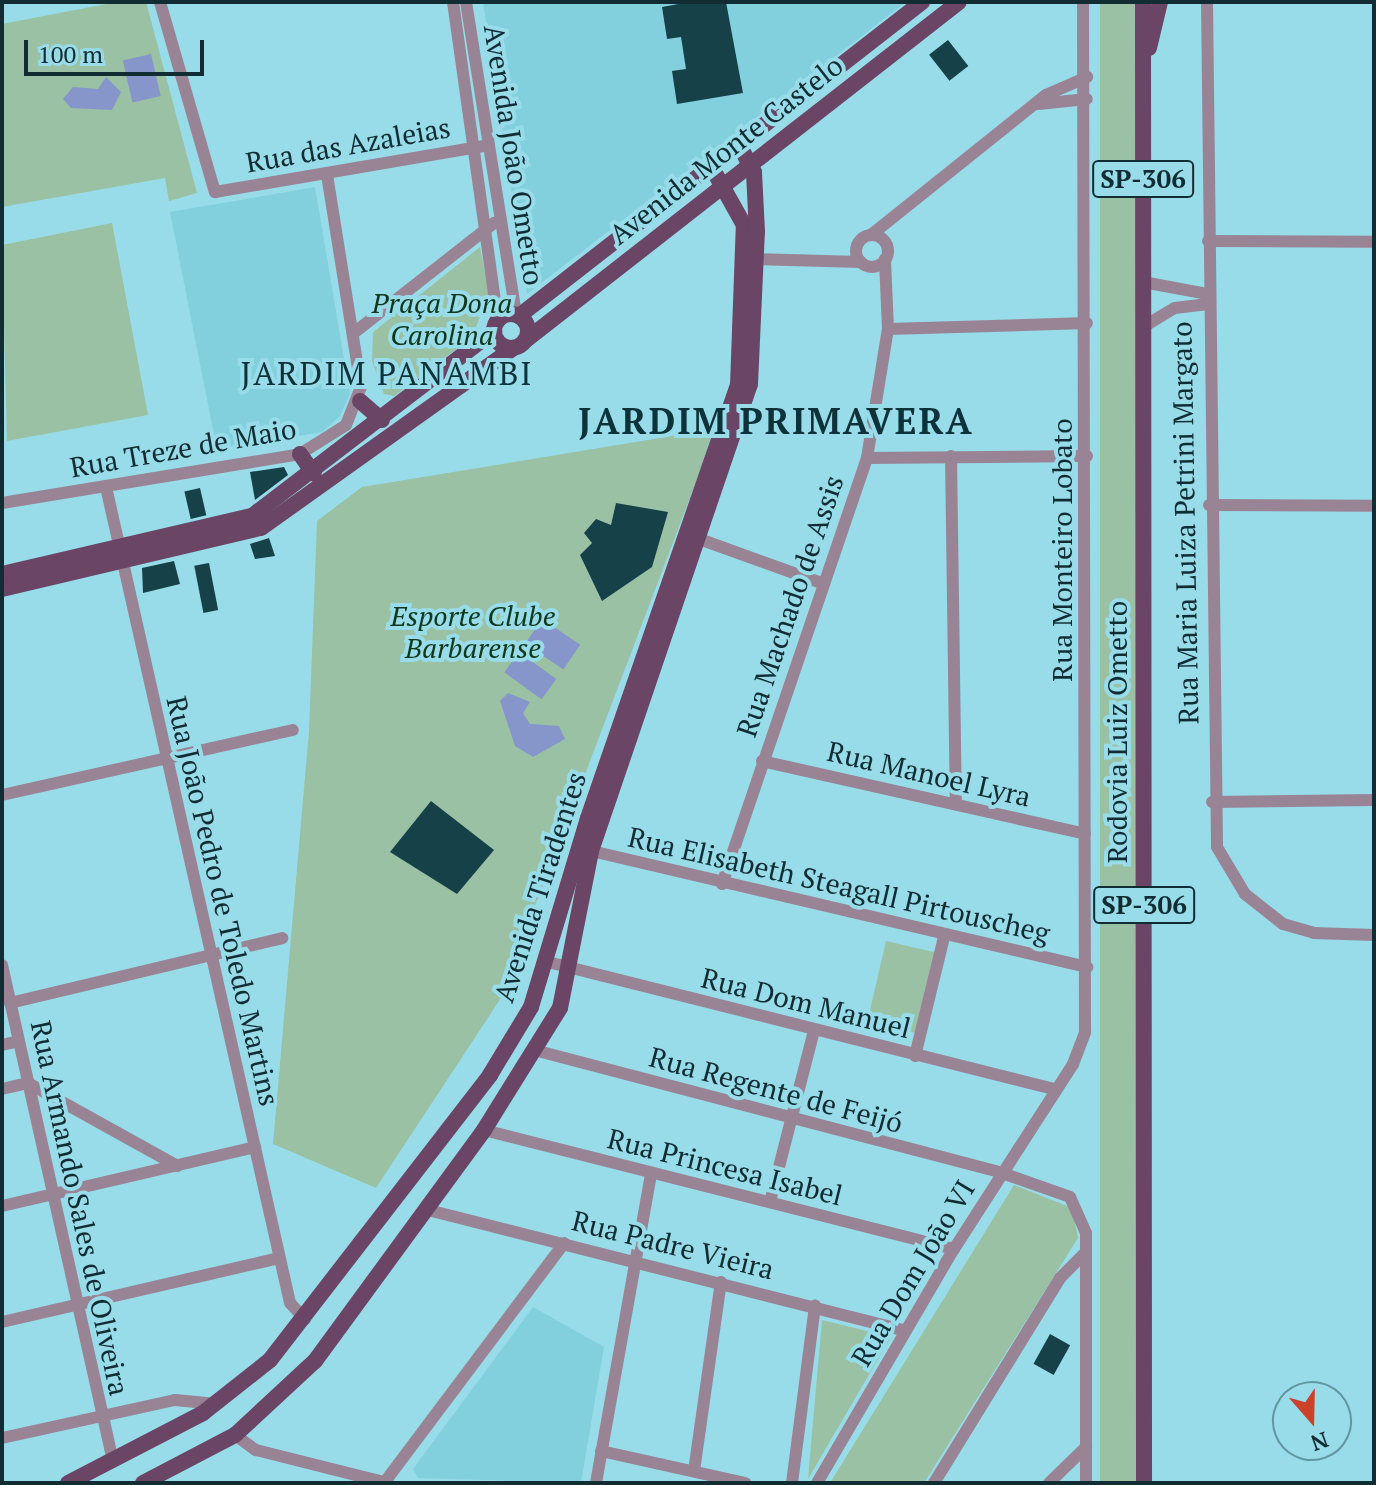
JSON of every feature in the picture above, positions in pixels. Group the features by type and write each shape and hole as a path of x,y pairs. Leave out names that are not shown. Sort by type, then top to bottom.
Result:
{"main road":[{"name":"Avenida Monte Castelo","path":"2,589 234,524 314,474 496,326 518,315 922,2"},
{"name":"Avenida Monte Castelo","path":"2,574 233,538 280,518 519,344 959,2"},
{"name":"Rodovia Luiz Ometto","path":"1143,2 1144,1483"},
{"name":"Rodovia Luiz Ometto","path":"1143,76 1160,2"},
{"path":"739,145 751,162"},
{"path":"755,196 773,145"},
{"name":"Avenida Tiradentes","path":"68,1483 217,1404 270,1360 305,1319 490,1075 531,1007 693,537 750,384 755,196 751,162"},
{"name":"Avenida Tiradentes","path":"711,166 742,216 751,259"},
{"path":"496,326 501,346 519,344 527,324 518,315"},
{"path":"360,401 382,420"},
{"path":"300,454 314,474"},
{"name":"Avenida Tiradentes","path":"143,1483 235,1435 315,1361 484,1130 538,1051 560,1008 570,966 586,850"}],"street":[{"name":"Rua das Azaleias","path":"160,2 215,192 482,146"},
{"name":"Avenida João Ometto","path":"453,2 518,315"},
{"name":"Avenida João Ometto","path":"466,2 482,146 496,326"},
{"name":"Rua Monteiro Lobato","path":"1054,1089 1081,1049 1087,967 1087,77 1083,2"},
{"name":"Rua Maria Luiza Petrini Margato","path":"1207,2 1206,299 1212,802 1217,847 1245,894 1283,924 1314,933 1374,935"},
{"path":"834,257 856,248 1063,83 1087,77"},
{"path":"1036,105 1087,99"},
{"path":"327,174 355,332 360,401"},
{"name":"Rua Machado de Assis","path":"722,884 867,458 888,329 885,259 897,215"},
{"path":"355,332 500,218"},
{"path":"871,235 887,245"},
{"path":"1208,241 1374,242"},
{"name":"Rua Machado de Assis","path":"856,248 886,291"},
{"path":"751,259 834,257 866,264 885,259"},
{"path":"1143,282 1206,299"},
{"path":"1143,327 1175,308 1206,299"},
{"path":"888,329 1087,323"},
{"name":"Rua Treze de Maio","path":"2,503 300,454 333,438 360,401"},
{"path":"951,456 956,803"},
{"path":"867,458 1087,456"},
{"name":"Rua João Pedro de Toledo Martins","path":"106,487 279,1258 290,1303 305,1319"},
{"path":"1209,505 1374,506"},
{"path":"693,537 824,584"},
{"path":"2,795 293,730"},
{"name":"Rua Manoel Lyra","path":"762,761 1085,834"},
{"path":"1212,802 1374,800"},
{"name":"Rua Elisabeth Steagall Pirtouscheg","path":"586,850 944,937 1087,967"},
{"path":"915,1056 944,937"},
{"path":"10,1003 282,938"},
{"name":"Rua Dom Manuel","path":"548,962 1054,1089"},
{"name":"Rua Armando Sales de Oliveira","path":"2,965 50,1195 113,1461"},
{"path":"770,1202 814,1031"},
{"path":"2,1045 19,1041"},
{"name":"Rua Regente de Feijó","path":"538,1051 1002,1173 1070,1197 1084,1218 1086,1252 1086,1483"},
{"path":"2,1089 28,1083 178,1166"},
{"name":"Rua Dom João VI","path":"817,1483 954,1249 1054,1089"},
{"name":"Rua Princesa Isabel","path":"484,1130 954,1249"},
{"path":"2,1206 255,1147"},
{"path":"596,1483 651,1173"},
{"name":"Rua Padre Vieira","path":"428,1210 815,1305 905,1331"},
{"path":"235,1435 256,1450 385,1483 564,1243"},
{"path":"934,1483 1060,1278 1086,1252"},
{"path":"2,1322 279,1258"},
{"path":"694,1471 721,1282"},
{"path":"792,1483 815,1305"},
{"path":"2,1438 175,1400 217,1404"},
{"path":"1049,1483 1065,1460 1086,1447"},
{"path":"601,1451 745,1483"}],"shaded area":[{"path":"483,2 906,2 527,294"},
{"path":"151,54 161,96 132,102 123,61"},
{"path":"106,77 121,92 112,110 71,108 63,99 73,87 98,89"},
{"path":"315,187 350,394 340,416 322,432 217,450 170,212"},
{"path":"542,619 580,645 563,670 525,644"},
{"path":"519,652 556,679 542,699 504,672"},
{"path":"508,693 530,702 523,713 530,724 559,726 565,739 533,757 515,746 500,701"},
{"path":"533,1307 604,1347 581,1483 418,1478 413,1469"}],"green space":[{"path":"117,2 146,2 197,193 169,201 165,178 2,207 2,24"},
{"path":"1100,2 1140,2 1140,1483 1100,1483"},
{"path":"112,223 148,415 7,441 2,245"},
{"name":"Praça Dona Carolina","path":"480,247 489,294 472,337 394,396 384,394 372,361 373,332"},
{"name":"Esporte Clube Barbarense","path":"690,433 711,436 702,466 499,1001 376,1188 273,1144 309,731 317,521 362,487"},
{"path":"886,941 936,952 917,1033 867,1022"},
{"path":"1014,1185 1072,1208 1078,1238 924,1483 830,1483"},
{"path":"822,1320 891,1337 808,1479"}],"building":[{"path":"689,2 726,2 743,93 677,104 672,71 686,69 681,37 667,39 662,7"},
{"path":"948,40 968,66 949,81 929,55"},
{"path":"284,467 288,475 255,500 250,472"},
{"path":"200,488 206,515 191,519 184,492"},
{"path":"616,503 668,512 652,567 602,601 580,555 592,543 584,533 596,519 611,525"},
{"path":"269,538 275,556 255,559 250,544"},
{"path":"174,561 180,584 143,593 142,568"},
{"path":"209,563 218,610 203,613 194,566"},
{"path":"431,801 494,850 457,894 390,852"},
{"path":"1050,1334 1070,1345 1054,1375 1034,1364"}],"district":[{"name":"JARDIM PANAMBI","path":"387,373"},
{"name":"JARDIM PRIMAVERA","path":"776,421"}]}
